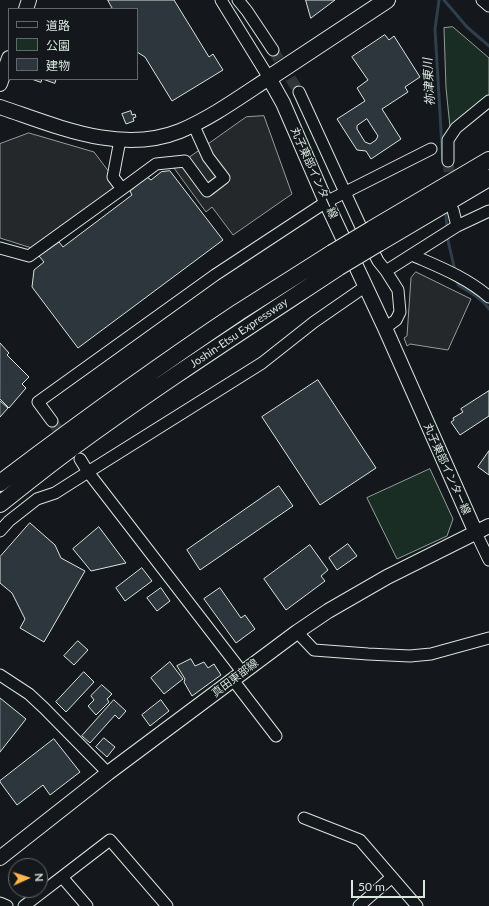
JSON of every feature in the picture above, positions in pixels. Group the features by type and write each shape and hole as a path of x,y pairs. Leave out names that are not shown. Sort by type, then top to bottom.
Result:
{"highway":[{"path":"269,78 387,0"},
{"path":"436,190 489,152"},
{"name":"Joshin-Etsu Expressway","path":"375,236 436,190 489,160"},
{"name":"Joshin-Etsu Expressway","path":"0,483 146,376 240,312 335,260 375,236 489,178"},
{"name":"Joshin-Etsu Expressway","path":"0,504 61,457 247,327 335,260"}],"main road":[{"path":"0,84 8,61"},
{"path":"0,107 71,130 98,137 120,140 144,139 158,137 193,124 219,110 269,78"},
{"name":"丸子東部インター線","path":"269,78 283,103 326,202 366,286 476,533"},
{"name":"真田東部線","path":"0,858 108,773 297,632 328,611 376,584 489,526"}],"street":[{"path":"222,0 269,78"},
{"path":"238,0 274,50"},
{"path":"482,0 489,6"},
{"path":"299,92 360,225 378,261 386,270 398,290 400,312 396,320 385,328"},
{"path":"448,161 448,140 456,128 489,101"},
{"path":"0,248 30,256 156,164 185,160 207,191 224,178 208,157 193,124"},
{"path":"120,140 113,177 122,189"},
{"path":"52,421 38,402 216,275 326,202 430,149"},
{"path":"453,210 454,227"},
{"path":"386,270 412,255 454,227 489,211"},
{"path":"412,255 457,275 479,288 489,296"},
{"path":"0,531 9,521 37,499 55,494 262,363 314,322 366,286"},
{"path":"80,459 238,676 276,736"},
{"path":"476,533 489,560"},
{"path":"297,632 314,650 368,654 431,654 489,638"},
{"path":"0,674 34,698 108,773"},
{"path":"304,818 360,840 417,906"},
{"path":"24,906 110,840 167,906"},
{"path":"62,877 87,906"},
{"path":"361,905 392,877"},
{"path":"0,903 7,906"}],"green space":[{"path":"453,27 489,58 489,97 467,116 450,127 446,88 444,28"},
{"path":"430,469 453,519 447,536 397,559 367,498"}],"shaded area":[{"path":"264,116 292,194 233,235 212,207 206,212 174,168 246,117"},
{"path":"29,133 94,152 122,189 38,250 0,238 0,144"},
{"path":"416,272 471,299 448,350 410,344 407,346 404,338 407,336 411,278"}],"building":[{"path":"108,0 174,0 209,57 213,54 223,70 172,101 145,57 138,53 138,8 112,8"},
{"path":"306,0 335,0 311,18"},
{"path":"385,35 389,40 394,36 420,77 405,87 408,92 382,109 401,139 371,159 366,151 357,150 337,119 365,101 357,88 368,80 352,57","holes":["367,119 378,136 376,140 370,144 365,142 357,129 357,126"]},
{"path":"46,80 56,80 55,83"},
{"path":"131,111 132,115 135,114 136,117 133,118 134,121 126,124 122,114"},
{"path":"170,171 223,240 78,348 32,287 34,270 44,262 39,256 59,242 63,247 132,195 130,191 147,177 151,180 161,172"},
{"path":"0,343 9,353 7,355 29,377 22,384 26,388 9,408 0,399"},
{"path":"318,380 376,468 320,505 262,417"},
{"path":"489,391 489,416 460,435 451,422 454,420 453,418 463,412 461,409"},
{"path":"0,401 8,408 0,417"},
{"path":"489,451 489,475 478,467"},
{"path":"279,486 293,506 200,570 187,550"},
{"path":"30,523 55,545 61,558 85,571 44,642 20,628 25,619 12,593 0,583 0,557"},
{"path":"99,527 126,563 91,571 73,549"},
{"path":"348,544 357,556 337,570 329,558"},
{"path":"310,545 328,570 321,576 325,581 286,610 264,579"},
{"path":"142,568 152,581 125,601 116,588"},
{"path":"161,588 170,601 157,611 147,598"},
{"path":"220,588 241,618 245,615 255,629 236,643 204,599"},
{"path":"78,641 88,650 74,665 64,656"},
{"path":"191,659 195,666 204,662 208,668 214,664 221,675 192,696 184,682 185,679 177,666"},
{"path":"170,662 183,679 164,694 151,678"},
{"path":"84,672 94,682 66,712 56,702"},
{"path":"102,685 112,694 107,699 109,702 96,715 88,706 94,700 91,696"},
{"path":"0,698 26,719 0,752"},
{"path":"114,700 126,711 119,719 115,715 90,743 82,736"},
{"path":"161,700 169,711 150,726 142,715"},
{"path":"104,738 115,747 107,757 96,747"},
{"path":"54,739 80,772 50,795 43,785 17,805 0,781"}],"waterway":[{"name":"祢津東川","path":"439,0 435,29 443,164"},
{"path":"444,0 467,27 489,46"},
{"name":"祢津東川","path":"446,215 447,230"},
{"name":"祢津東川","path":"447,236 455,271"},
{"name":"祢津東川","path":"457,278 458,285 479,298 489,309"}],"tunnel":[{"path":"273,50 299,92"},
{"path":"448,161 451,189"},
{"path":"52,421 67,442"}]}
